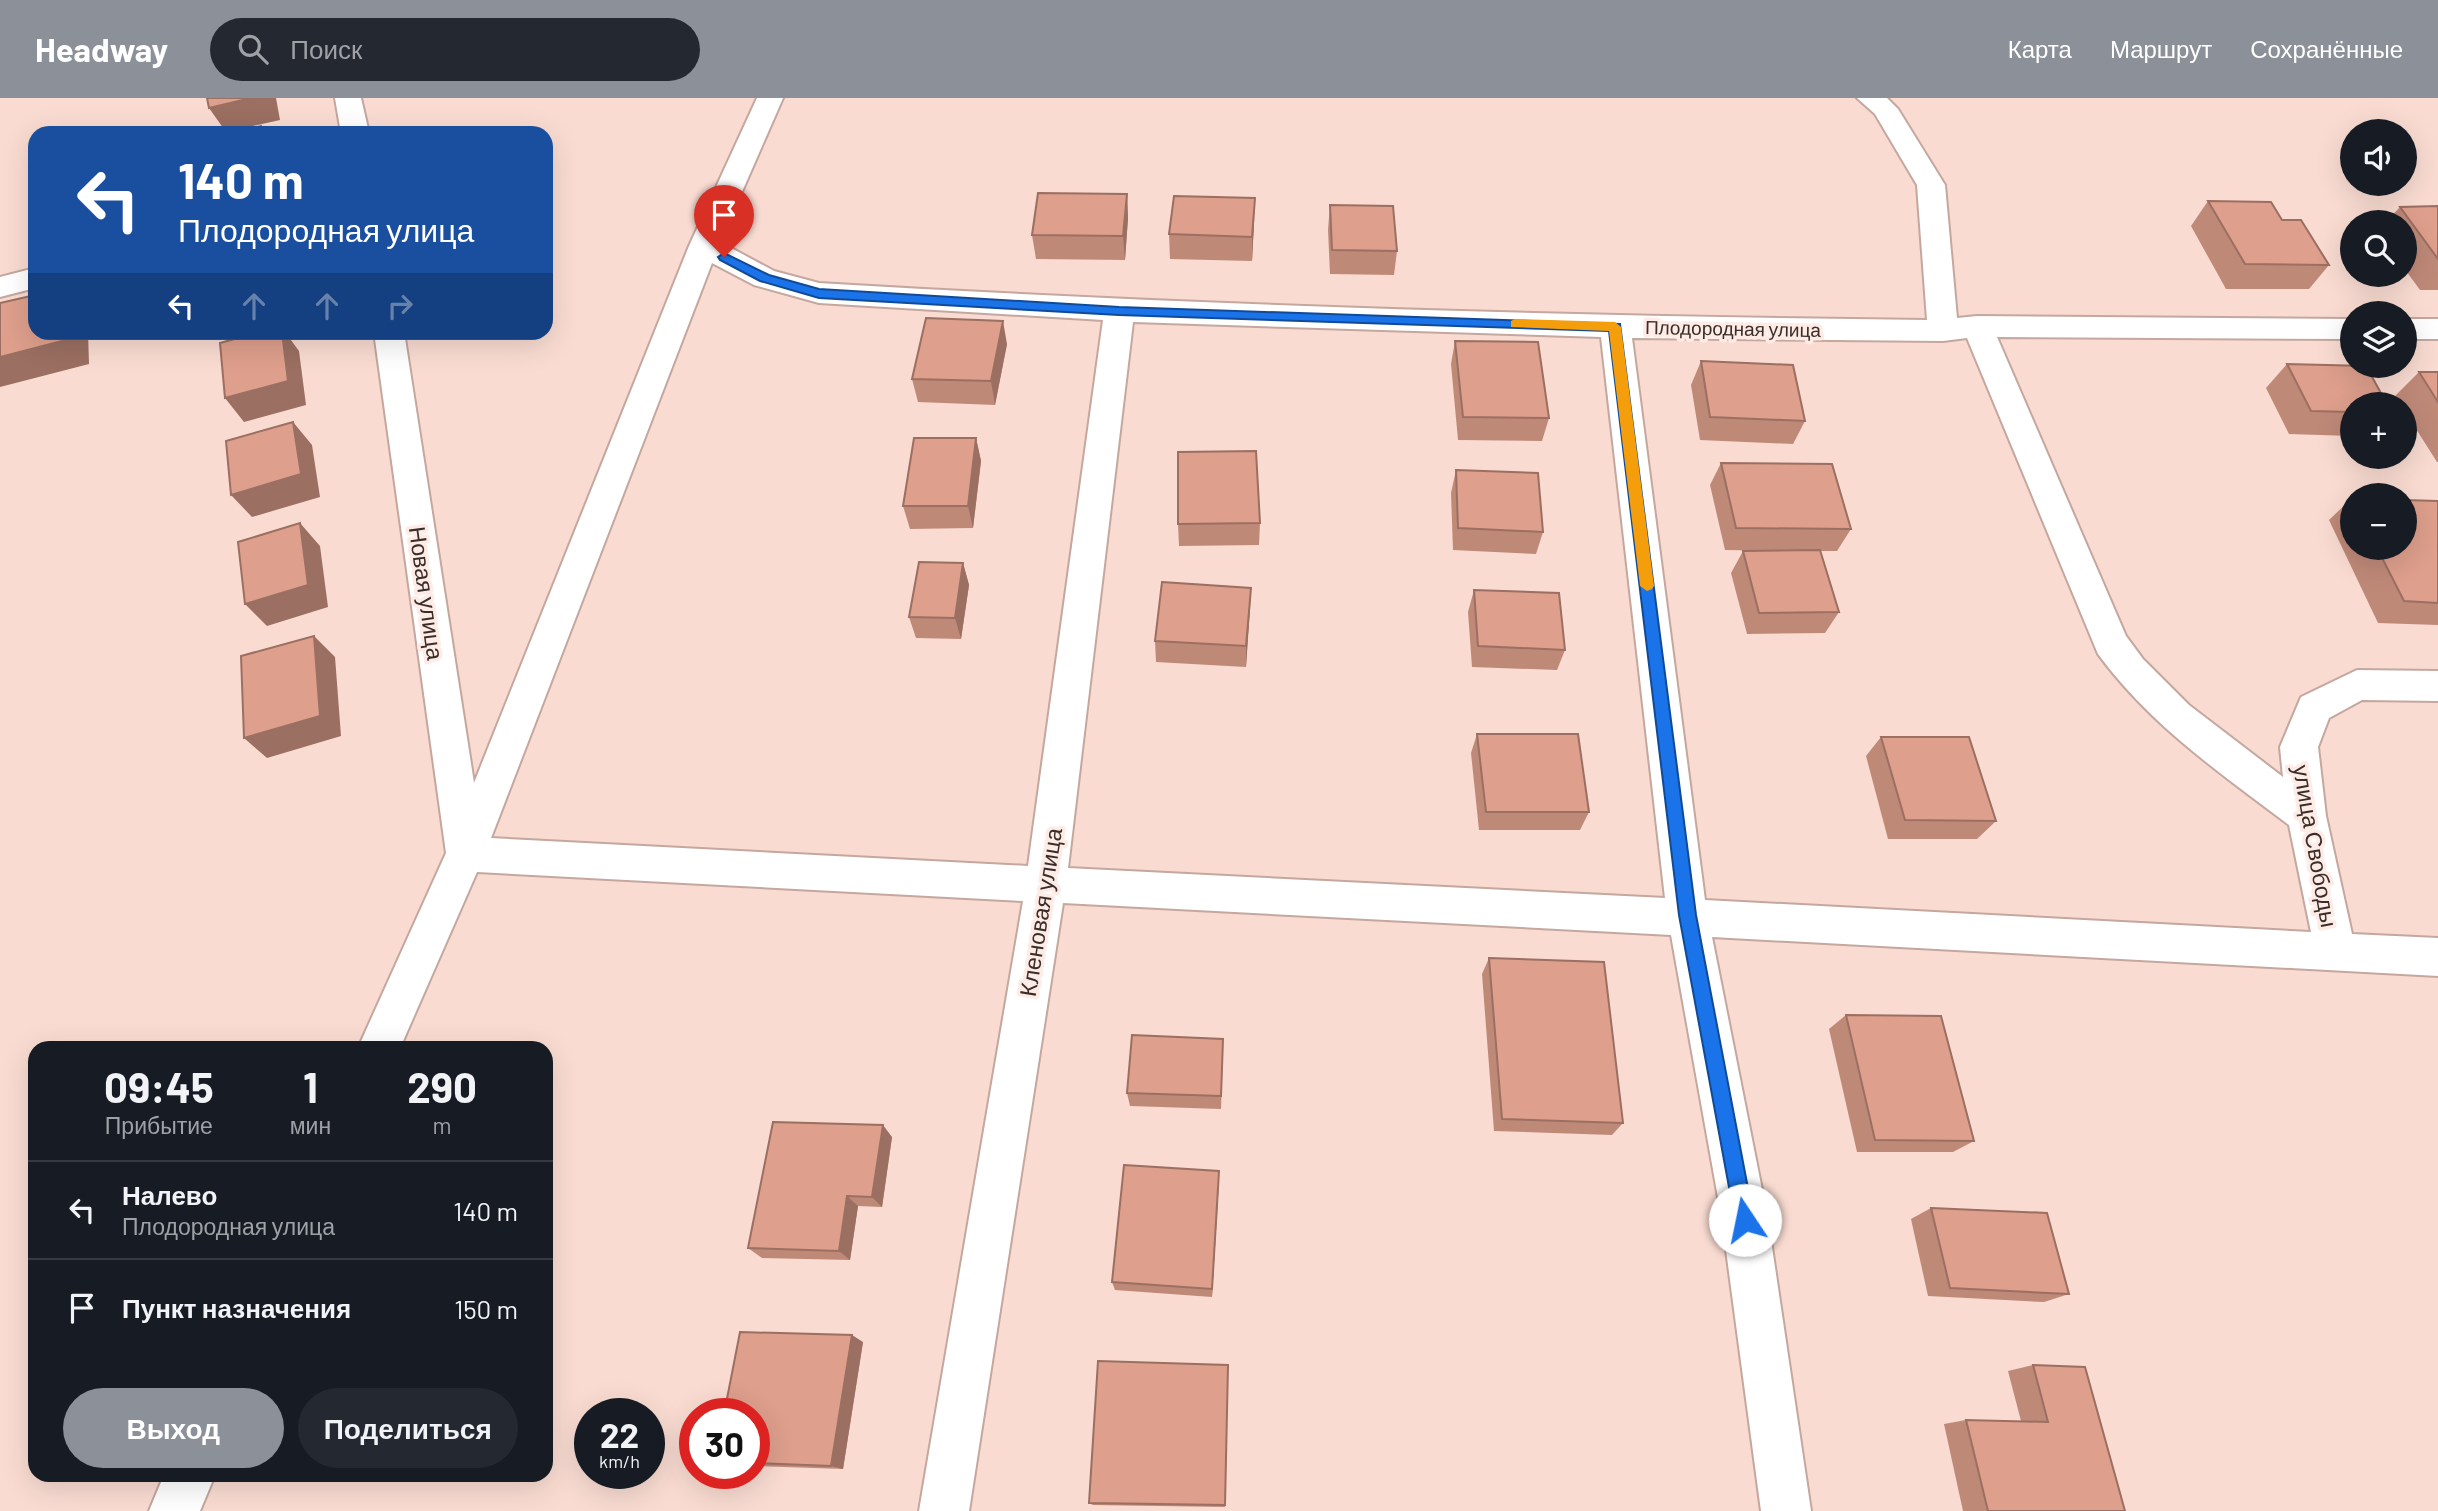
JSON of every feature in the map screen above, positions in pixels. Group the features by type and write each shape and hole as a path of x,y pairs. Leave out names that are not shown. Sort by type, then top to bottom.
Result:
{"street":[{"path":"348,98 354,126"},
{"path":"382,1041 465,854 704,246 770,98"},
{"path":"1870,98 1885,109 1931,185 1942,331"},
{"name":"Плодородная улица","path":"704,246 764,278 819,293 1119,311 1615,327 1942,331 1976,326 2340,328"},
{"path":"0,287 28,280"},
{"name":"Кленовая улица","path":"944,1511 1046,883 1119,311"},
{"path":"1976,326 2111,644 2133,678 2178,717 2307,816"},
{"path":"1615,327 1687,915 1745,1220 1786,1511"},
{"path":"2417,329 2438,329"},
{"name":"Новая улица","path":"390,340 465,854"},
{"name":"улица Свободы","path":"2335,949 2307,816 2299,747 2314,708 2357,685 2438,686"},
{"path":"465,854 1687,915 2335,949 2438,957"},
{"path":"174,1511 187,1482"}],"building":[{"path":"207,98 251,98 209,108"},
{"path":"1038,193 1127,194 1123,236 1032,235"},
{"path":"1174,196 1255,198 1252,237 1169,234"},
{"path":"2208,201 2271,202 2282,220 2301,220 2329,265 2245,264"},
{"path":"1330,205 1393,206 1397,251 1332,250"},
{"path":"2438,206 2438,259 2417,230 2417,210 2402,210 2400,207"},
{"path":"28,297 28,340 66,340 0,357 0,303"},
{"path":"926,318 1003,321 991,381 912,379"},
{"path":"231,340 283,340 288,381 225,398 220,343"},
{"path":"1455,341 1538,342 1549,418 1463,417"},
{"path":"1701,361 1793,365 1805,421 1710,417"},
{"path":"2287,364 2340,365 2340,378 2373,378 2380,392 2340,392 2340,412 2311,411"},
{"path":"2419,372 2438,372 2438,402"},
{"path":"293,422 301,474 231,495 226,441"},
{"path":"914,438 976,438 968,506 903,506"},
{"path":"1256,451 1260,523 1178,524 1178,452"},
{"path":"1721,463 1832,464 1851,529 1736,528"},
{"path":"1456,470 1538,473 1543,532 1458,528"},
{"path":"2417,500 2438,501 2438,603 2404,601 2383,560 2417,560"},
{"path":"300,523 308,585 245,604 238,542"},
{"path":"1820,550 1839,612 1759,613 1743,551"},
{"path":"919,562 963,563 955,618 909,617"},
{"path":"1162,582 1251,588 1246,646 1155,641"},
{"path":"1474,590 1559,593 1565,650 1478,646"},
{"path":"314,636 320,716 244,738 241,656"},
{"path":"1477,734 1578,734 1589,812 1486,812"},
{"path":"1881,737 1969,737 1996,821 1905,820"},
{"path":"1489,958 1604,962 1623,1123 1502,1119"},
{"path":"1846,1015 1941,1016 1974,1141 1875,1140"},
{"path":"1132,1035 1223,1039 1221,1096 1127,1093"},
{"path":"773,1122 883,1125 872,1197 847,1196 839,1251 748,1248"},
{"path":"1124,1165 1219,1171 1212,1289 1112,1282"},
{"path":"1931,1208 2047,1213 2069,1294 1950,1288"},
{"path":"740,1332 852,1335 831,1466 770,1464 770,1398 727,1398"},
{"path":"1098,1361 1228,1365 1225,1505 1089,1503"},
{"path":"2033,1365 2085,1367 2125,1511 1988,1511 1966,1420 2048,1422"}],"slow traffic":[{"path":"1515,324 1615,327 1647,586"}],"route":[{"path":"724,257 764,278 819,293 1119,311 1615,327 1687,915 1745,1220"}]}
